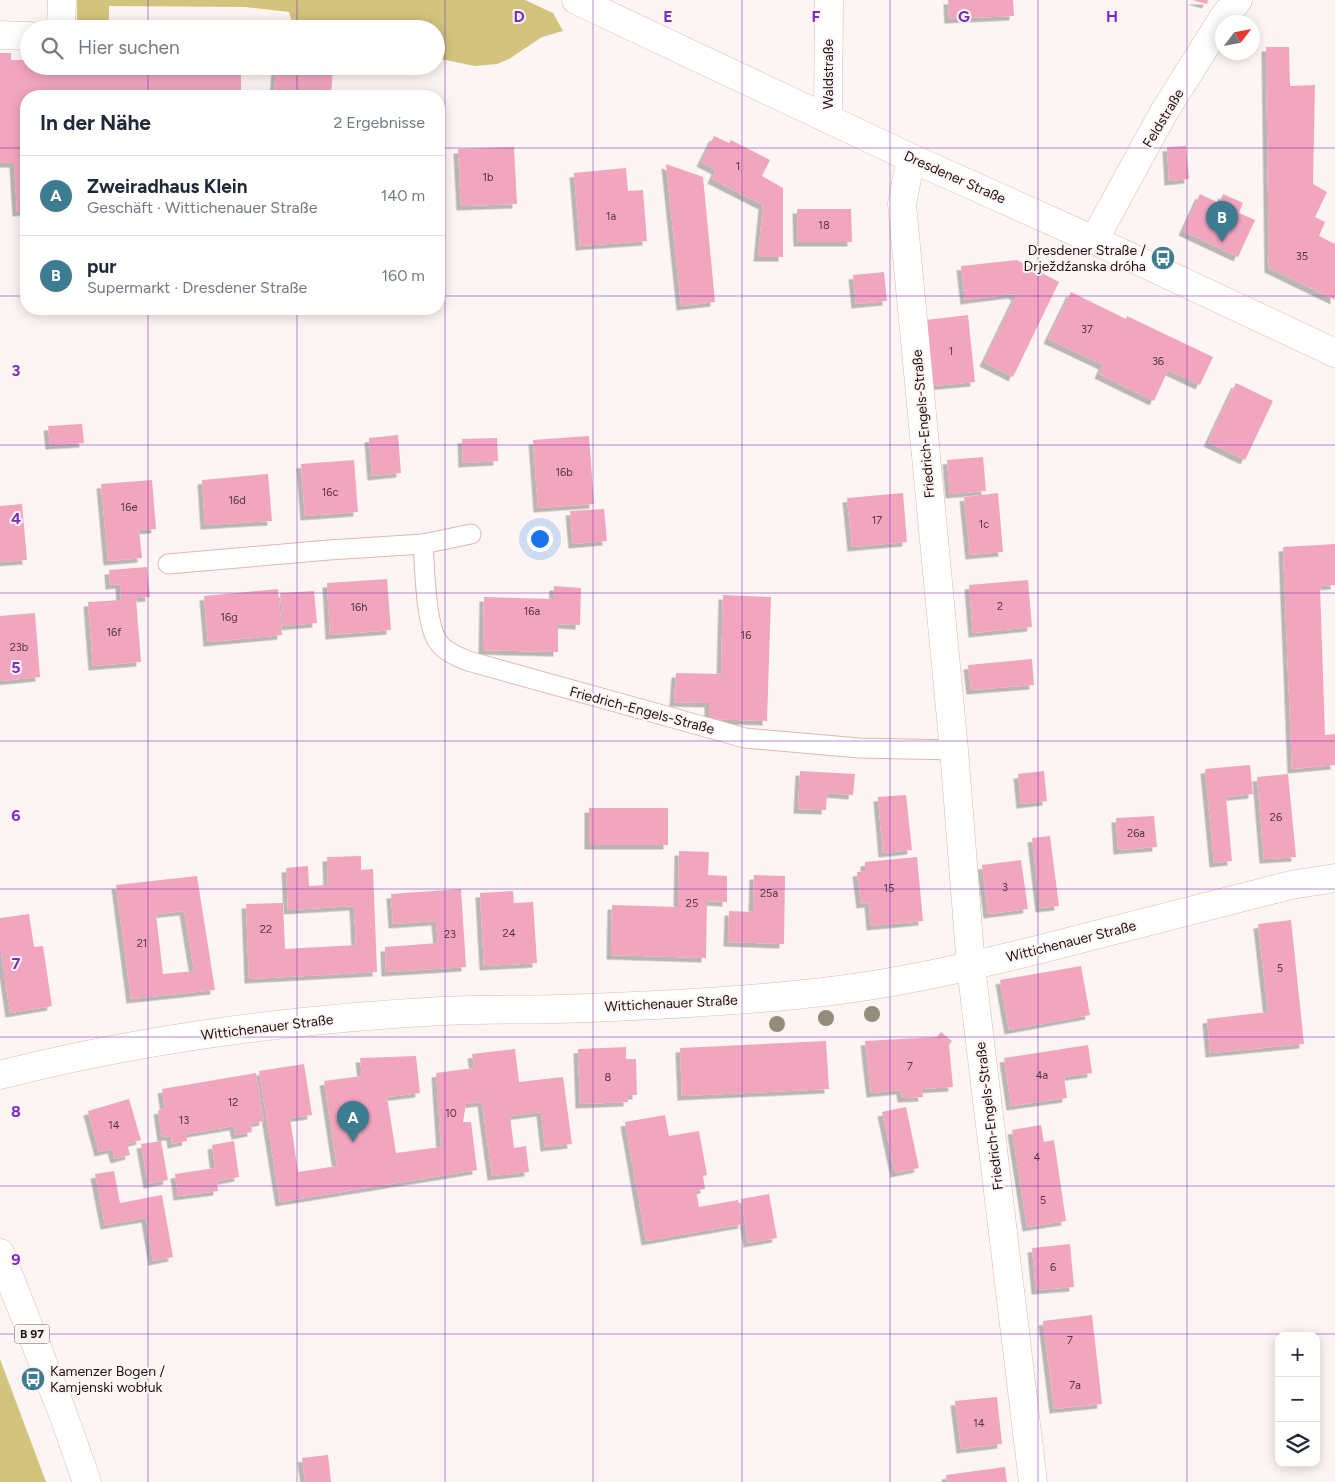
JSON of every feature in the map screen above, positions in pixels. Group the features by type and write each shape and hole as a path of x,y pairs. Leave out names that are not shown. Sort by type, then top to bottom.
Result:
{"street":[{"path":"61,20 62,0"},
{"name":"Dresdener Straße","path":"576,0 911,158 1094,240 1335,353"},
{"name":"Waldstraße","path":"828,119 829,0"},
{"name":"Feldstraße","path":"1094,240 1164,112 1225,15 1238,0"},
{"path":"0,34 20,35"},
{"name":"Friedrich-Engels-Straße","path":"911,158 902,204 954,750 971,967 1033,1482"},
{"name":"Wittichenauer Straße","path":"0,1075 75,1056 183,1038 308,1021 444,1011 559,1009 711,1001 821,992 895,982 971,967 1290,885 1335,878"},
{"name":"B 97","path":"0,1253 63,1414 87,1482"}],"lane":[{"path":"168,564 423,544 471,534"},
{"name":"Friedrich-Engels-Straße","path":"423,544 431,626 439,644 453,654 468,661 745,738 859,748 954,750"}],"shaded area":[{"path":"77,0 525,0 553,13 563,31 542,37 509,59 497,64 475,66 445,60 445,20 291,20 289,12 245,7 109,6 109,20 77,20"},
{"path":"0,1359 46,1482 0,1482"}],"building":[{"path":"948,0 1013,0 1014,16 949,19"},
{"path":"1192,0 1208,0 1207,4"},
{"path":"1266,47 1289,47 1290,86 1315,85 1313,184 1327,192 1315,217 1325,222 1319,236 1335,244 1335,300 1269,268"},
{"path":"0,53 11,53 11,60 20,60 20,75 241,75 241,90 20,90 20,212 17,212 14,163 0,163"},
{"path":"275,75 332,75 331,90 274,90"},
{"path":"714,136 729,143 731,140 770,160 762,176 783,188 783,257 758,257 763,205 712,179 716,170 701,162"},
{"path":"1186,146 1189,179 1169,181 1167,147"},
{"path":"514,147 517,204 461,206 458,149"},
{"path":"666,164 703,177 715,302 681,306"},
{"path":"626,168 628,191 643,190 647,241 580,246 574,173"},
{"path":"1200,194 1219,203 1223,194 1243,203 1239,213 1255,220 1238,257 1183,231"},
{"path":"797,209 851,209 852,242 798,242"},
{"path":"1017,260 1059,282 1013,377 984,362 1016,296 1012,294 965,300 961,266"},
{"path":"884,272 887,301 856,304 853,275"},
{"path":"1071,292 1126,319 1127,316 1213,357 1200,385 1168,370 1154,401 1099,374 1103,365 1048,339"},
{"path":"968,315 975,382 933,386 926,320"},
{"path":"1236,383 1273,401 1245,460 1208,442"},
{"path":"82,424 84,443 50,445 48,426"},
{"path":"398,435 401,473 372,476 369,438"},
{"path":"589,436 594,504 538,508 533,440"},
{"path":"497,438 498,461 463,463 462,439"},
{"path":"983,457 986,491 950,494 947,460"},
{"path":"354,460 358,512 305,516 301,464"},
{"path":"268,474 272,521 205,525 202,480"},
{"path":"152,480 156,529 139,530 142,558 108,561 101,484"},
{"path":"903,493 907,542 852,547 847,498"},
{"path":"998,493 1003,552 970,555 964,497"},
{"path":"22,504 27,560 0,562 0,506"},
{"path":"604,509 607,541 573,544 570,511"},
{"path":"1335,544 1335,585 1320,586 1325,735 1335,734 1335,765 1292,769 1283,547"},
{"path":"147,567 150,597 136,598 141,662 93,666 88,602 121,600 120,584 110,585 109,570"},
{"path":"387,579 391,630 330,635 327,583"},
{"path":"1028,580 1032,627 973,633 969,585"},
{"path":"554,586 581,588 580,625 558,624 558,652 483,650 484,597 553,599"},
{"path":"278,589 282,635 208,642 204,596"},
{"path":"314,591 317,623 283,626 280,593"},
{"path":"723,595 771,597 767,721 709,719 709,703 674,702 676,673 721,674"},
{"path":"35,613 40,677 0,681 0,616"},
{"path":"1032,659 1034,685 971,690 968,665"},
{"path":"1250,765 1253,794 1226,797 1232,861 1214,863 1205,769"},
{"path":"800,771 855,774 853,795 827,793 826,810 798,809"},
{"path":"1044,771 1047,801 1021,804 1018,774"},
{"path":"1288,774 1296,857 1264,859 1257,777"},
{"path":"906,795 912,850 883,853 878,797"},
{"path":"589,808 668,808 668,845 589,845"},
{"path":"1154,816 1157,847 1118,850 1116,818"},
{"path":"1050,836 1059,906 1040,908 1032,838"},
{"path":"679,851 709,852 708,875 727,876 727,902 707,901 706,958 611,955 612,905 678,907"},
{"path":"361,856 361,870 373,869 377,972 249,979 246,904 283,903 285,949 356,945 354,906 288,910 286,868 308,866 309,886 328,885 327,857"},
{"path":"917,857 923,921 871,926 869,903 861,904 857,872 865,871 865,862"},
{"path":"1021,860 1028,909 988,914 982,865"},
{"path":"754,875 785,876 784,944 728,942 729,911 753,912"},
{"path":"197,876 215,990 131,999 116,885","holes":["184,911 194,971 163,974 156,914"]},
{"path":"461,889 466,967 386,972 385,947 438,943 436,921 393,924 391,894"},
{"path":"513,891 514,903 533,902 537,963 484,966 480,893"},
{"path":"29,914 34,947 43,946 52,1006 10,1013 0,952 0,918"},
{"path":"1291,920 1304,1044 1210,1053 1207,1019 1268,1012 1258,924"},
{"path":"1081,966 1090,1015 1009,1030 1000,980"},
{"path":"941,1032 952,1041 949,1045 953,1087 922,1089 923,1097 902,1098 901,1090 871,1093 865,1041 937,1037"},
{"path":"826,1041 829,1089 682,1096 680,1048"},
{"path":"1088,1045 1092,1073 1064,1077 1067,1098 1011,1106 1004,1058"},
{"path":"626,1047 626,1059 636,1059 637,1095 628,1095 628,1102 580,1104 578,1049"},
{"path":"515,1049 519,1082 563,1077 572,1144 545,1147 541,1112 510,1116 514,1148 526,1146 529,1172 492,1176 482,1102 466,1104 463,1122 471,1122 477,1170 280,1202 259,1071 304,1064 312,1115 290,1118 298,1172 337,1166 324,1081 362,1076 360,1058 416,1056 420,1093 387,1097 396,1153 441,1147 436,1073 474,1068 472,1054"},
{"path":"256,1073 264,1121 251,1124 252,1132 236,1135 234,1126 186,1134 187,1141 172,1144 171,1136 162,1137 158,1110 165,1109 162,1089"},
{"path":"129,1099 141,1140 127,1144 130,1155 115,1159 112,1149 99,1152 88,1111"},
{"path":"906,1107 919,1168 895,1173 882,1112"},
{"path":"665,1115 669,1136 699,1131 707,1175 703,1176 705,1189 696,1190 699,1207 738,1200 743,1224 646,1241 625,1122"},
{"path":"1041,1125 1044,1142 1054,1140 1066,1221 1027,1227 1012,1130"},
{"path":"161,1141 168,1180 148,1184 141,1144"},
{"path":"234,1141 239,1177 217,1181 218,1191 178,1196 175,1174 215,1168 212,1145"},
{"path":"114,1171 120,1203 162,1195 173,1257 153,1261 146,1218 105,1225 95,1174"},
{"path":"769,1194 777,1238 748,1243 741,1199"},
{"path":"1070,1244 1074,1287 1036,1290 1032,1248"},
{"path":"1092,1315 1102,1404 1054,1409 1043,1321"},
{"path":"997,1397 1002,1444 961,1449 955,1401"},
{"path":"328,1455 331,1482 305,1482 302,1458"},
{"path":"1005,1467 1007,1482 947,1482 946,1475"}],"place":[{"name":"pur","path":"1222,242"},
{"name":"Dresdener Straße / Drježdźanska dróha","path":"1163,258"},
{"name":"Zweiradhaus Klein","path":"353,1142"},
{"name":"Kamenzer Bogen / Kamjenski wobłuk","path":"33,1379"}]}
